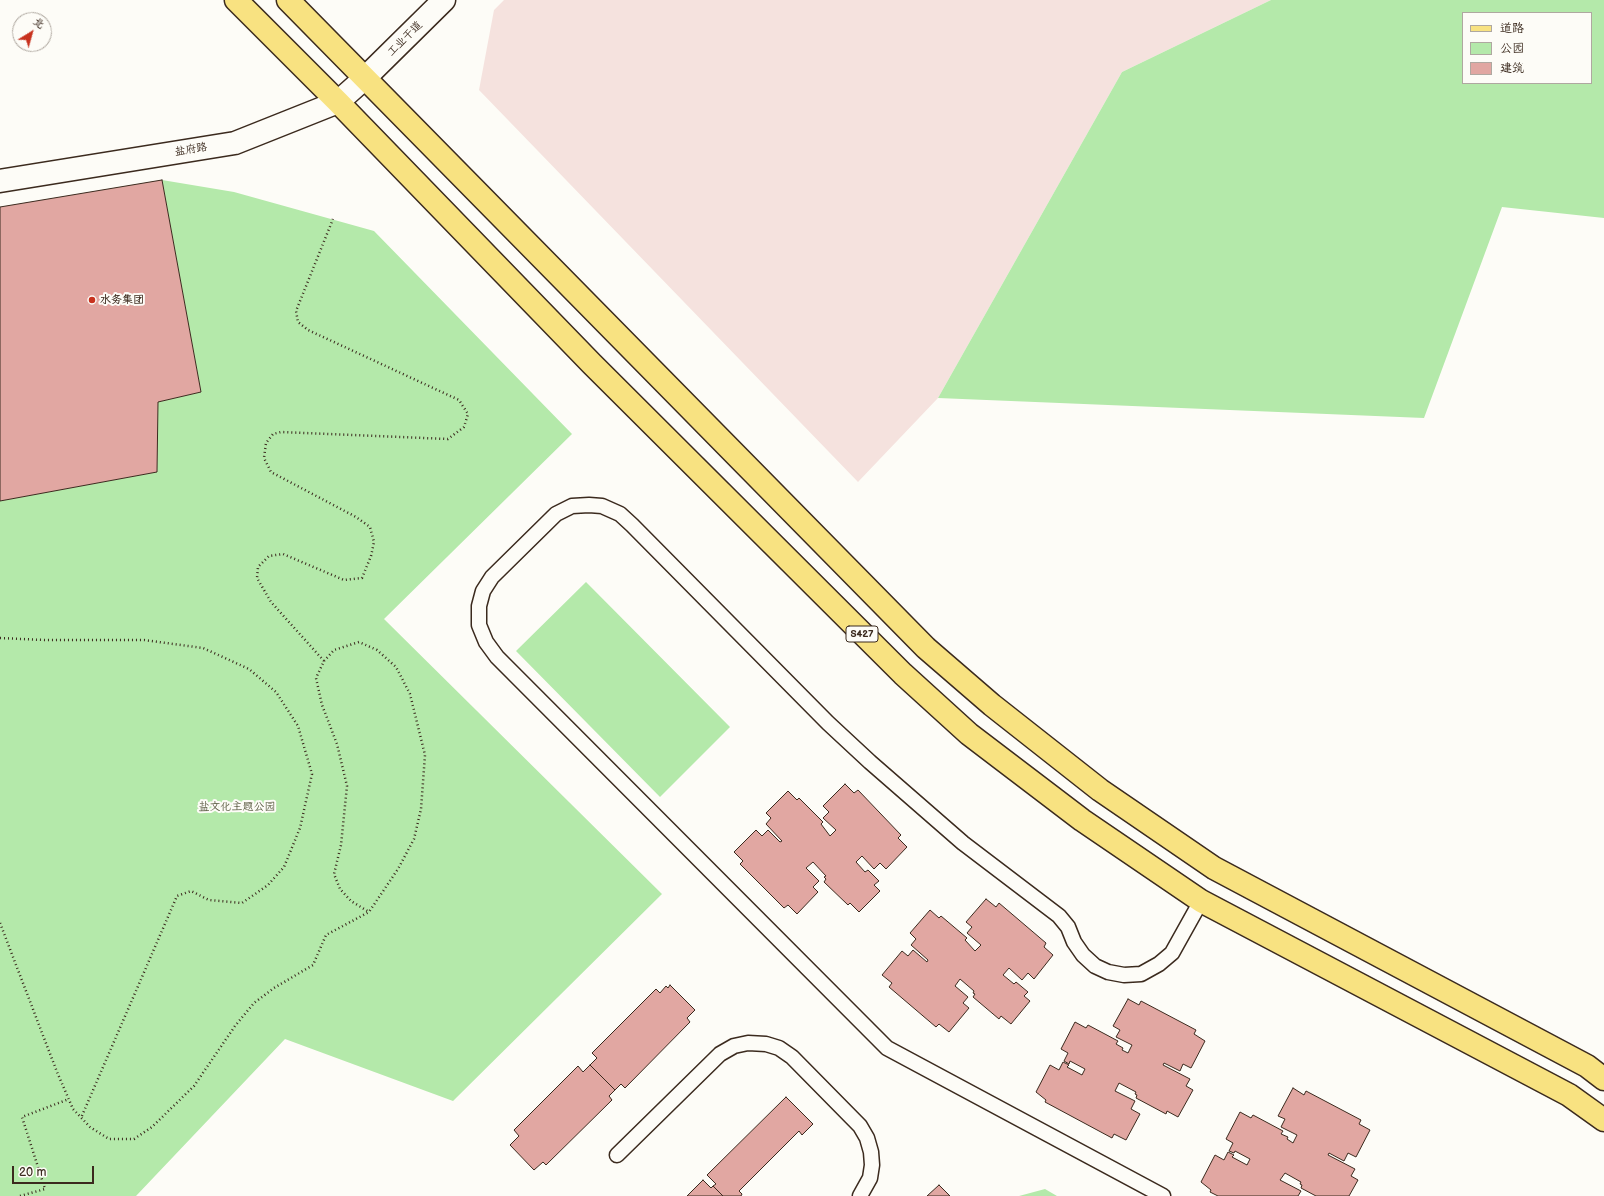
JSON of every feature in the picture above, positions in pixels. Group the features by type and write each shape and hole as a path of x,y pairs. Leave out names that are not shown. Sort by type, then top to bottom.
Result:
{"main road":[{"name":"S427","path":"236,0 338,102 592,364 908,679 969,734 1082,820 1201,901 1569,1095 1604,1120"},
{"path":"288,0 926,648 992,705 1100,790 1214,868 1587,1066 1604,1078"}],"street":[{"name":"工业干道","path":"366,78 444,0"},
{"name":"盐府路","path":"0,181 235,143 338,102 366,78"}],"lane":[{"path":"1163,1196 887,1048 496,657 486,642 479,625 479,606 483,591 492,577 556,514 572,506 602,506 620,514 632,525 828,723 876,768 964,843 1059,916 1068,927 1074,942 1083,955 1095,966 1108,972 1124,976 1141,974 1159,964 1172,953 1201,901"},
{"path":"617,1155 720,1054 734,1046 748,1043 766,1044 779,1048 792,1057 860,1126 867,1138 871,1152 872,1165 870,1178 860,1196"}],"path":[{"path":"324,661 271,602 257,578 258,567 269,556 283,554 344,580 362,578 371,556 374,542 370,527 356,517 271,472 264,458 266,443 273,434 281,432 448,439 464,427 468,414 459,400 308,330 298,322 296,311 333,219"},
{"path":"0,638 44,640 144,640 203,648 249,669 276,692 298,726 312,774 300,828 284,867 268,885 242,903 209,900 191,891 177,896 81,1118"},
{"path":"0,923 57,1072 73,1109 90,1127 109,1140 134,1140 152,1127 194,1086 235,1026 254,1003 274,988 313,965 326,935 369,912 398,869 414,839 421,809 426,756 410,694 396,667 377,650 359,642 334,650 324,661 316,678 322,705 337,744 347,786 341,845 334,874 340,889 351,901 369,912"},
{"path":"20,1196 45,1189 22,1117 69,1099"}],"shaded area":[{"path":"504,0 1271,0 1122,72 938,398 858,482 479,90 494,10"}],"green space":[{"path":"1271,0 1604,0 1604,218 1502,207 1424,418 938,398 1122,72"},
{"name":"盐文化主题公园","path":"162,180 234,192 374,231 572,434 384,619 662,894 453,1101 285,1039 136,1196 0,1196 0,501 157,472 158,402 201,392"},
{"path":"586,582 730,727 660,797 516,651"},
{"path":"1045,1189 1057,1196 1019,1196"}],"building":[{"name":"水务集团","path":"162,180 201,392 158,402 157,472 0,501 0,207"},
{"path":"845,784 854,793 858,790 901,835 898,838 907,847 886,869 880,863 874,869 862,856 856,862 865,872 868,870 879,881 874,885 880,891 859,912 850,903 848,905 824,882 826,879 824,877 826,876 813,862 806,868 819,881 813,887 818,892 797,914 788,905 784,908 740,864 743,861 734,852 756,830 762,836 768,830 780,842 782,841 766,824 771,818 766,813 788,791 797,800 799,798 823,822 821,824 830,836 836,830 823,818 829,812 823,806"},
{"path":"986,899 996,907 999,903 1046,943 1044,947 1053,955 1034,979 1028,973 1022,980 1009,968 1003,975 1014,984 1016,982 1028,992 1024,996 1030,1001 1011,1024 1001,1016 999,1019 973,997 975,994 973,993 974,991 960,979 955,986 968,997 963,1003 969,1008 949,1032 939,1024 936,1027 889,987 892,983 882,975 902,951 908,956 913,950 927,962 928,960 911,945 916,939 910,933 930,910 939,918 941,916 967,938 965,940 975,951 981,945 967,933 972,927 966,922"},
{"path":"670,985 695,1010 687,1018 690,1022 625,1088 621,1084 615,1090 590,1065 597,1058 592,1053 656,989 660,993 666,986 668,988"},
{"path":"1128,999 1139,1005 1141,1001 1196,1030 1194,1034 1205,1041 1191,1068 1183,1064 1180,1071 1164,1063 1163,1065 1190,1079 1186,1086 1193,1090 1178,1117 1167,1111 1166,1114 1136,1098 1136,1092 1119,1083 1115,1091 1135,1101 1131,1109 1140,1114 1126,1140 1114,1134 1112,1138 1045,1102 1046,1100 1036,1092 1050,1065 1059,1070 1063,1062 1069,1065 1067,1067 1082,1075 1085,1069 1070,1061 1069,1064 1064,1061 1068,1053 1061,1049 1075,1022 1086,1028 1088,1025 1118,1041 1116,1044 1128,1053 1132,1045 1116,1037 1120,1030 1113,1026"},
{"path":"590,1065 615,1090 609,1096 612,1100 546,1165 543,1162 534,1170 510,1145 519,1136 514,1130 578,1066 583,1072"},
{"path":"1293,1088 1304,1095 1306,1091 1361,1120 1359,1124 1370,1130 1356,1157 1348,1153 1344,1161 1329,1153 1328,1155 1355,1169 1351,1176 1358,1180 1349,1196 1316,1196 1301,1188 1301,1182 1285,1173 1280,1180 1301,1191 1298,1196 1218,1196 1210,1192 1211,1190 1201,1182 1215,1155 1224,1160 1228,1152 1234,1155 1232,1157 1247,1165 1250,1159 1235,1151 1234,1153 1229,1151 1233,1143 1226,1139 1240,1112 1251,1118 1253,1115 1283,1131 1281,1134 1288,1137 1287,1139 1293,1143 1297,1135 1281,1127 1285,1119 1278,1116"},
{"path":"786,1097 813,1124 802,1135 799,1131 739,1191 742,1194 741,1196 723,1196 713,1186 716,1184 707,1175"},
{"path":"703,1180 711,1188 713,1186 723,1196 687,1196"},
{"path":"939,1185 950,1196 927,1196"}],"place":[{"name":"水务集团","path":"92,300"}]}
